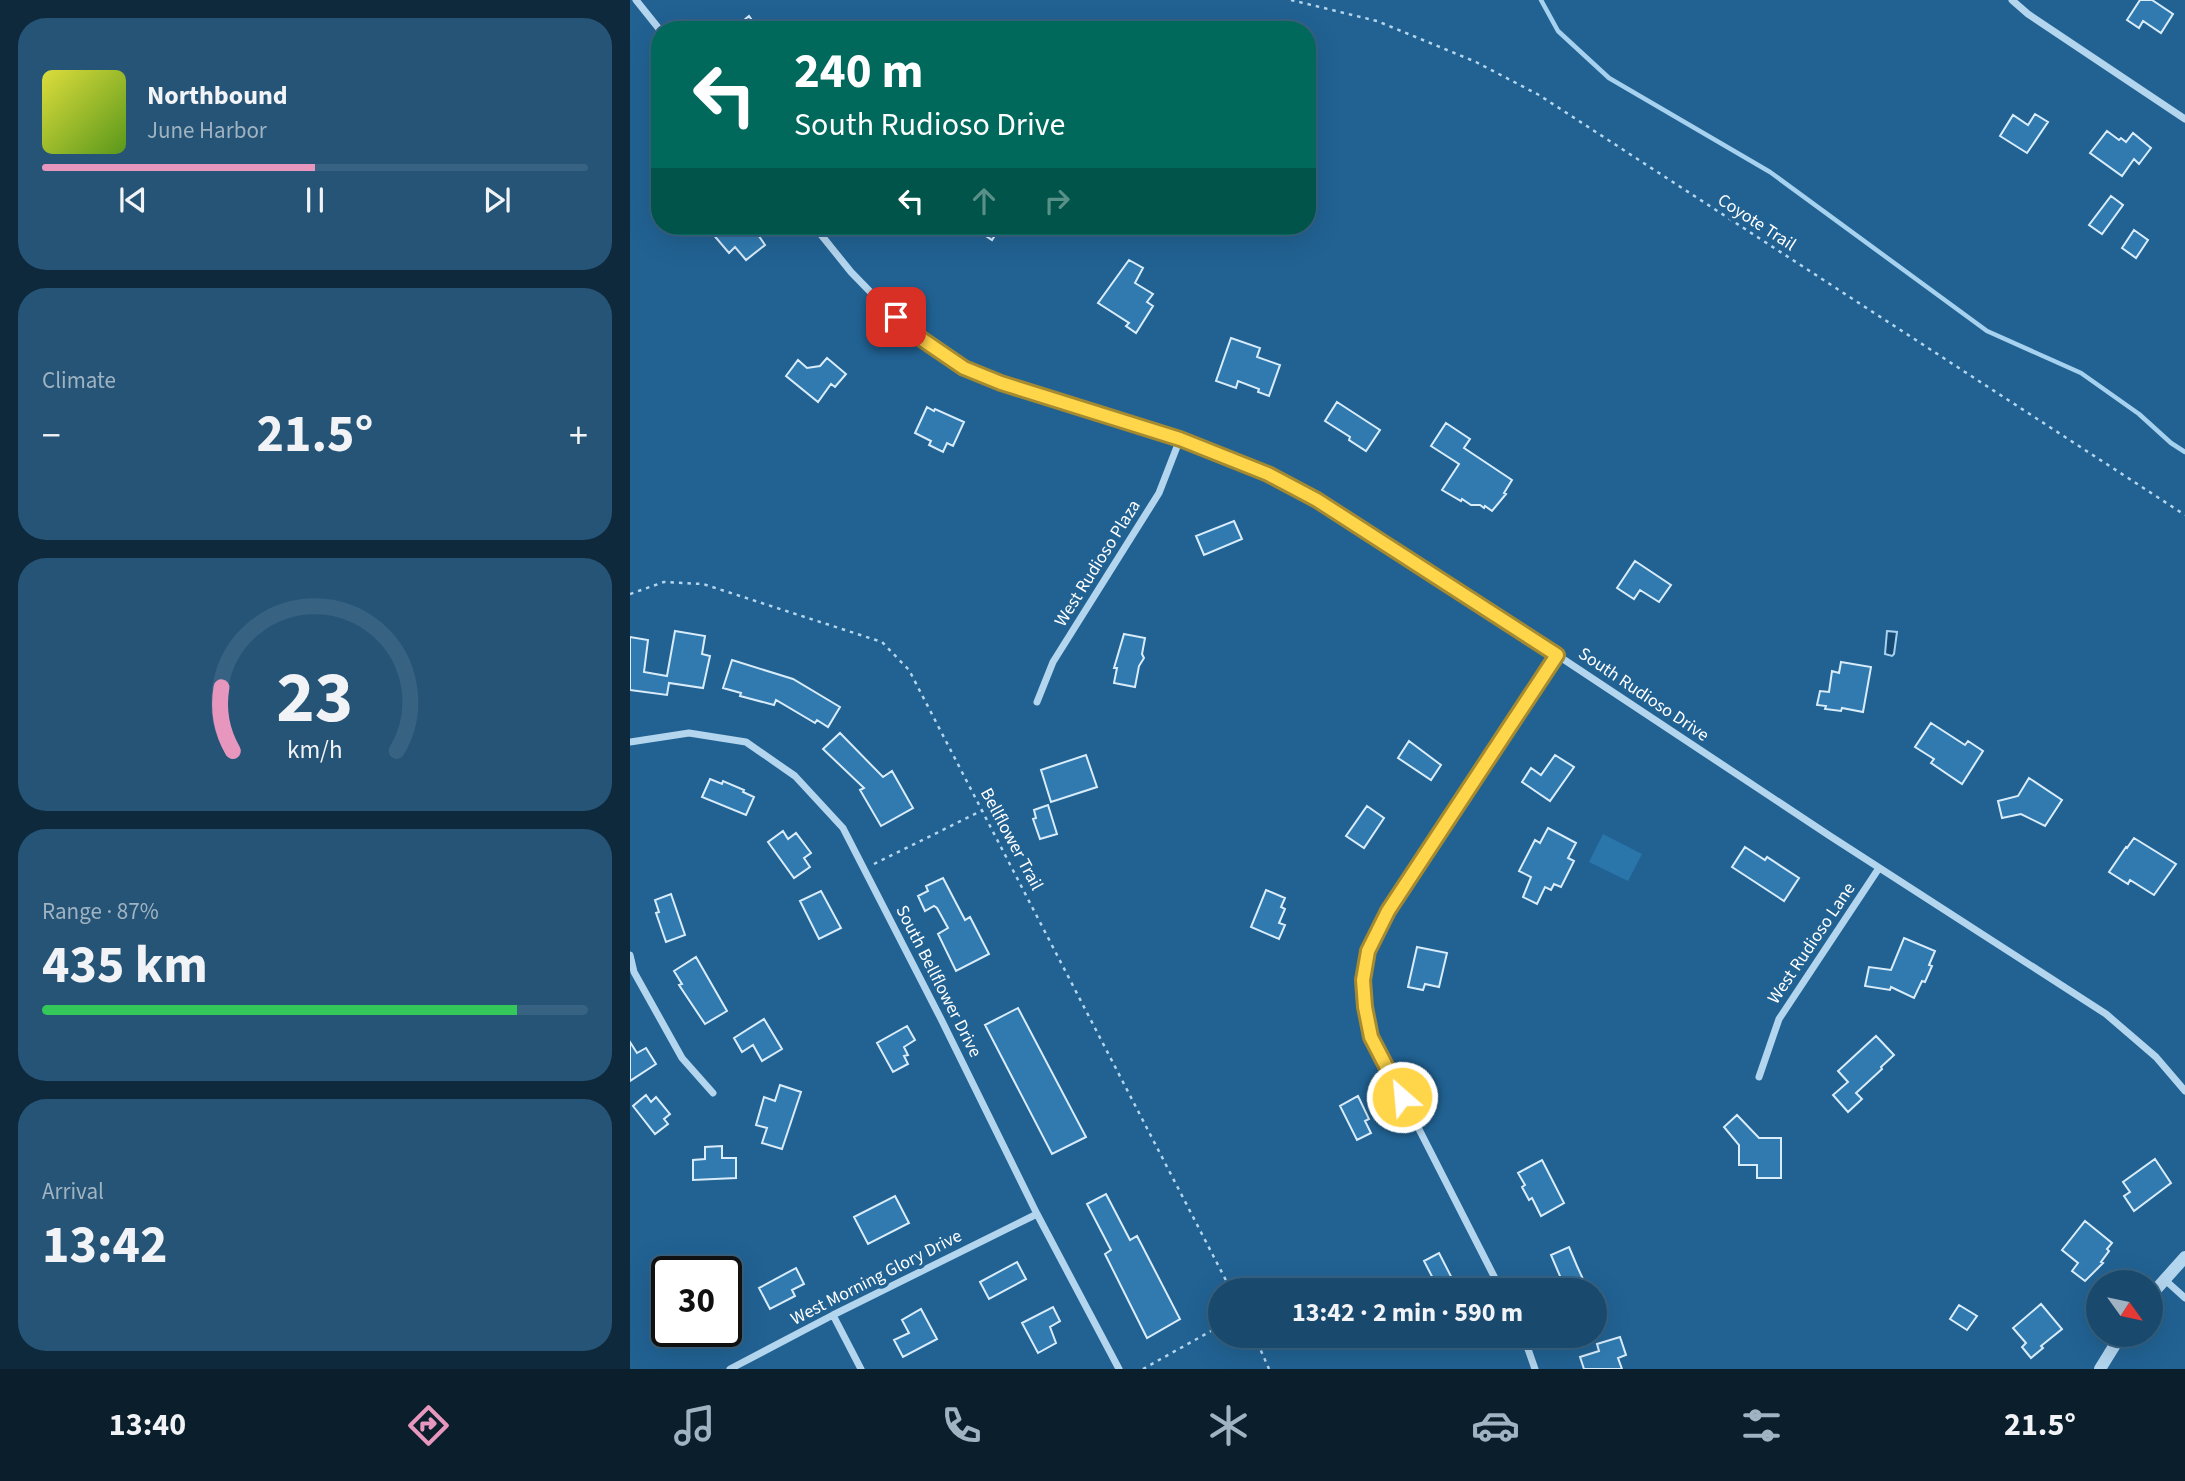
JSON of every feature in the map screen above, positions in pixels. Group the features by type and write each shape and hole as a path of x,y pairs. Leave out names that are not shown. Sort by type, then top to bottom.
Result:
{"street":[{"path":"636,0 653,21"},
{"path":"2012,0 2028,14 2185,119"},
{"name":"South Rudioso Drive","path":"821,235 851,272 886,308 923,340 964,368 1001,383 1180,439 1253,466 1317,500 2106,1014 2156,1057 2185,1091"},
{"name":"West Rudioso Plaza","path":"1037,702 1053,662 1159,494 1180,439"},
{"path":"1495,1278 1371,1037 1363,980 1368,951 1388,911 1557,655"},
{"name":"South Bellflower Drive","path":"630,742 689,733 746,742 795,775 843,828 1037,1214 1119,1369"},
{"name":"West Rudioso Lane","path":"1759,1077 1779,1019 1879,868"},
{"path":"630,955 634,972 682,1058 713,1093"},
{"name":"West Morning Glory Drive","path":"730,1369 832,1315 1037,1214"},
{"path":"2185,1257 2164,1279 2185,1298"},
{"path":"832,1315 861,1369"},
{"path":"1528,1348 1535,1369"},
{"path":"2100,1369 2113,1348"}],"path":[{"name":"Coyote Trail","path":"1291,0 1377,21 1476,62 1539,95 2185,515"},
{"name":"Bellflower Trail","path":"630,594 664,582 703,584 882,642 909,670 1225,1278"},
{"path":"864,868 983,810"},
{"path":"1143,1369 1208,1333"},
{"path":"1260,1348 1269,1369"}],"shaded area":[{"path":"1887,631 1897,632 1892,656 1885,654"},
{"path":"1603,834 1642,854 1628,881 1589,862"}],"building":[{"path":"2140,0 2152,0 2173,14 2161,33 2143,21 2139,28 2127,20"},
{"path":"2035,114 2048,122 2027,153 2000,136 2013,115 2028,125"},
{"path":"2107,131 2126,142 2133,133 2151,148 2139,164 2134,159 2122,176 2090,153"},
{"path":"2111,196 2123,205 2102,234 2089,225"},
{"path":"2134,230 2148,240 2136,258 2122,248"},
{"path":"714,235 758,235 765,245 746,260 735,247 729,253"},
{"path":"1129,260 1143,268 1135,283 1153,294 1147,302 1153,306 1136,333 1126,326 1129,323 1098,303"},
{"path":"1231,338 1260,348 1257,357 1280,365 1269,396 1238,381 1236,388 1216,381"},
{"path":"827,358 846,374 835,387 831,384 818,402 786,376 798,360 807,368 820,366"},
{"path":"1337,402 1380,430 1366,451 1325,421"},
{"path":"927,407 964,422 953,446 947,443 943,452 929,445 931,441 915,433"},
{"path":"1446,423 1470,439 1464,448 1512,480 1504,493 1506,494 1492,511 1485,506 1471,505 1462,499 1461,501 1442,490 1459,464 1431,446"},
{"path":"1234,521 1242,539 1204,555 1196,536"},
{"path":"1635,561 1671,585 1659,602 1640,590 1634,599 1617,588"},
{"path":"675,631 705,636 702,654 710,656 703,688 669,683 667,695 630,690 630,637 648,640 644,672 667,676"},
{"path":"1124,634 1145,638 1142,654 1144,658 1139,666 1135,687 1114,683 1117,668 1114,668"},
{"path":"732,660 793,679 840,707 828,727 817,720 815,723 776,700 774,705 740,696 741,693 723,688"},
{"path":"1841,662 1871,667 1863,712 1842,708 1841,711 1825,709 1826,706 1817,705 1820,691 1829,692 1832,671 1839,673"},
{"path":"1931,723 1965,745 1968,741 1983,751 1962,784 1931,763 1934,759 1915,747"},
{"path":"840,733 883,777 892,771 913,808 881,826 860,790 864,788 823,749"},
{"path":"1409,741 1441,765 1431,780 1398,758"},
{"path":"1086,755 1097,787 1051,802 1041,770"},
{"path":"1555,755 1574,767 1550,801 1522,782 1531,768 1541,775"},
{"path":"2029,778 2062,800 2045,826 2021,814 2002,818 1998,801 2018,796"},
{"path":"710,779 722,784 723,781 754,797 746,815 702,797"},
{"path":"1048,805 1057,834 1040,839 1033,819 1036,818 1034,810"},
{"path":"1367,806 1384,818 1364,848 1346,836"},
{"path":"1548,828 1576,843 1568,858 1574,861 1561,887 1554,884 1551,890 1545,887 1537,904 1523,897 1531,877 1519,871 1535,840 1540,843"},
{"path":"783,831 788,839 796,833 811,853 804,858 810,867 794,878 768,842"},
{"path":"2134,838 2176,864 2154,895 2130,880 2128,884 2109,872"},
{"path":"1745,847 1765,860 1767,857 1799,878 1784,901 1732,867"},
{"path":"943,878 965,920 970,917 989,954 956,971 938,934 948,928 937,908 934,906 925,911 918,896 928,891 926,886"},
{"path":"1266,890 1285,898 1281,907 1285,909 1279,923 1285,925 1279,939 1251,927"},
{"path":"821,891 841,928 819,939 800,901"},
{"path":"671,894 685,935 666,942 656,913 659,912 655,900"},
{"path":"1904,938 1935,951 1925,982 1922,981 1914,998 1891,987 1890,990 1865,986 1869,967 1891,970"},
{"path":"1417,947 1447,953 1439,987 1425,984 1423,990 1408,987"},
{"path":"696,957 727,1011 705,1024 679,985 682,984 674,971"},
{"path":"1018,1008 1086,1137 1052,1154 985,1025"},
{"path":"764,1019 782,1049 762,1061 753,1045 742,1052 734,1038"},
{"path":"907,1026 915,1040 904,1047 908,1064 893,1072 877,1043"},
{"path":"1876,1036 1894,1055 1856,1093 1862,1099 1848,1112 1833,1095 1848,1082 1838,1071"},
{"path":"630,1042 637,1053 646,1048 656,1064 630,1081"},
{"path":"780,1085 801,1092 782,1149 762,1143 767,1128 756,1125 764,1097 775,1101"},
{"path":"646,1095 651,1102 656,1097 670,1114 664,1119 668,1124 655,1134 633,1106"},
{"path":"1358,1096 1369,1119 1365,1121 1371,1133 1357,1140 1340,1106"},
{"path":"1737,1115 1759,1138 1781,1138 1781,1178 1757,1178 1757,1165 1739,1165 1739,1145 1724,1127"},
{"path":"722,1146 722,1158 736,1158 736,1178 693,1180 693,1160 705,1159 705,1147"},
{"path":"2155,1159 2171,1183 2134,1211 2124,1196 2130,1192 2123,1182"},
{"path":"1542,1160 1564,1203 1541,1216 1532,1198 1529,1200 1522,1187 1525,1185 1518,1173"},
{"path":"1106,1194 1130,1240 1137,1236 1180,1319 1147,1338 1105,1254 1111,1250 1087,1204"},
{"path":"895,1196 909,1223 868,1244 854,1217"},
{"path":"2085,1221 2112,1243 2101,1262 2103,1263 2096,1270 2086,1270 2085,1281 2072,1271 2078,1263 2062,1250"},
{"path":"1569,1247 1583,1278 1561,1278 1551,1255"},
{"path":"1439,1253 1452,1278 1433,1278 1424,1261"},
{"path":"1017,1262 1026,1279 989,1299 980,1282"},
{"path":"796,1268 804,1284 792,1290 795,1296 770,1309 759,1288"},
{"path":"2041,1304 2062,1329 2031,1358 2022,1347 2026,1343 2013,1328"},
{"path":"1959,1305 1977,1316 1967,1330 1950,1319"},
{"path":"1053,1307 1060,1321 1050,1327 1056,1343 1038,1353 1022,1323"},
{"path":"921,1309 937,1339 903,1357 894,1340 909,1333 902,1320"},
{"path":"1620,1337 1626,1355 1618,1358 1622,1369 1584,1369 1580,1357 1599,1351 1598,1348 1607,1348 1607,1341"}],"waterway":[{"path":"1541,0 1558,31 1609,78 1770,172 1987,331 2081,373 2139,414 2185,452"}],"route":[{"path":"896,317 923,340 964,368 1001,383 1180,439 1253,466 1317,500 1557,655 1388,911 1368,951 1363,980 1371,1037 1402,1097"}]}
